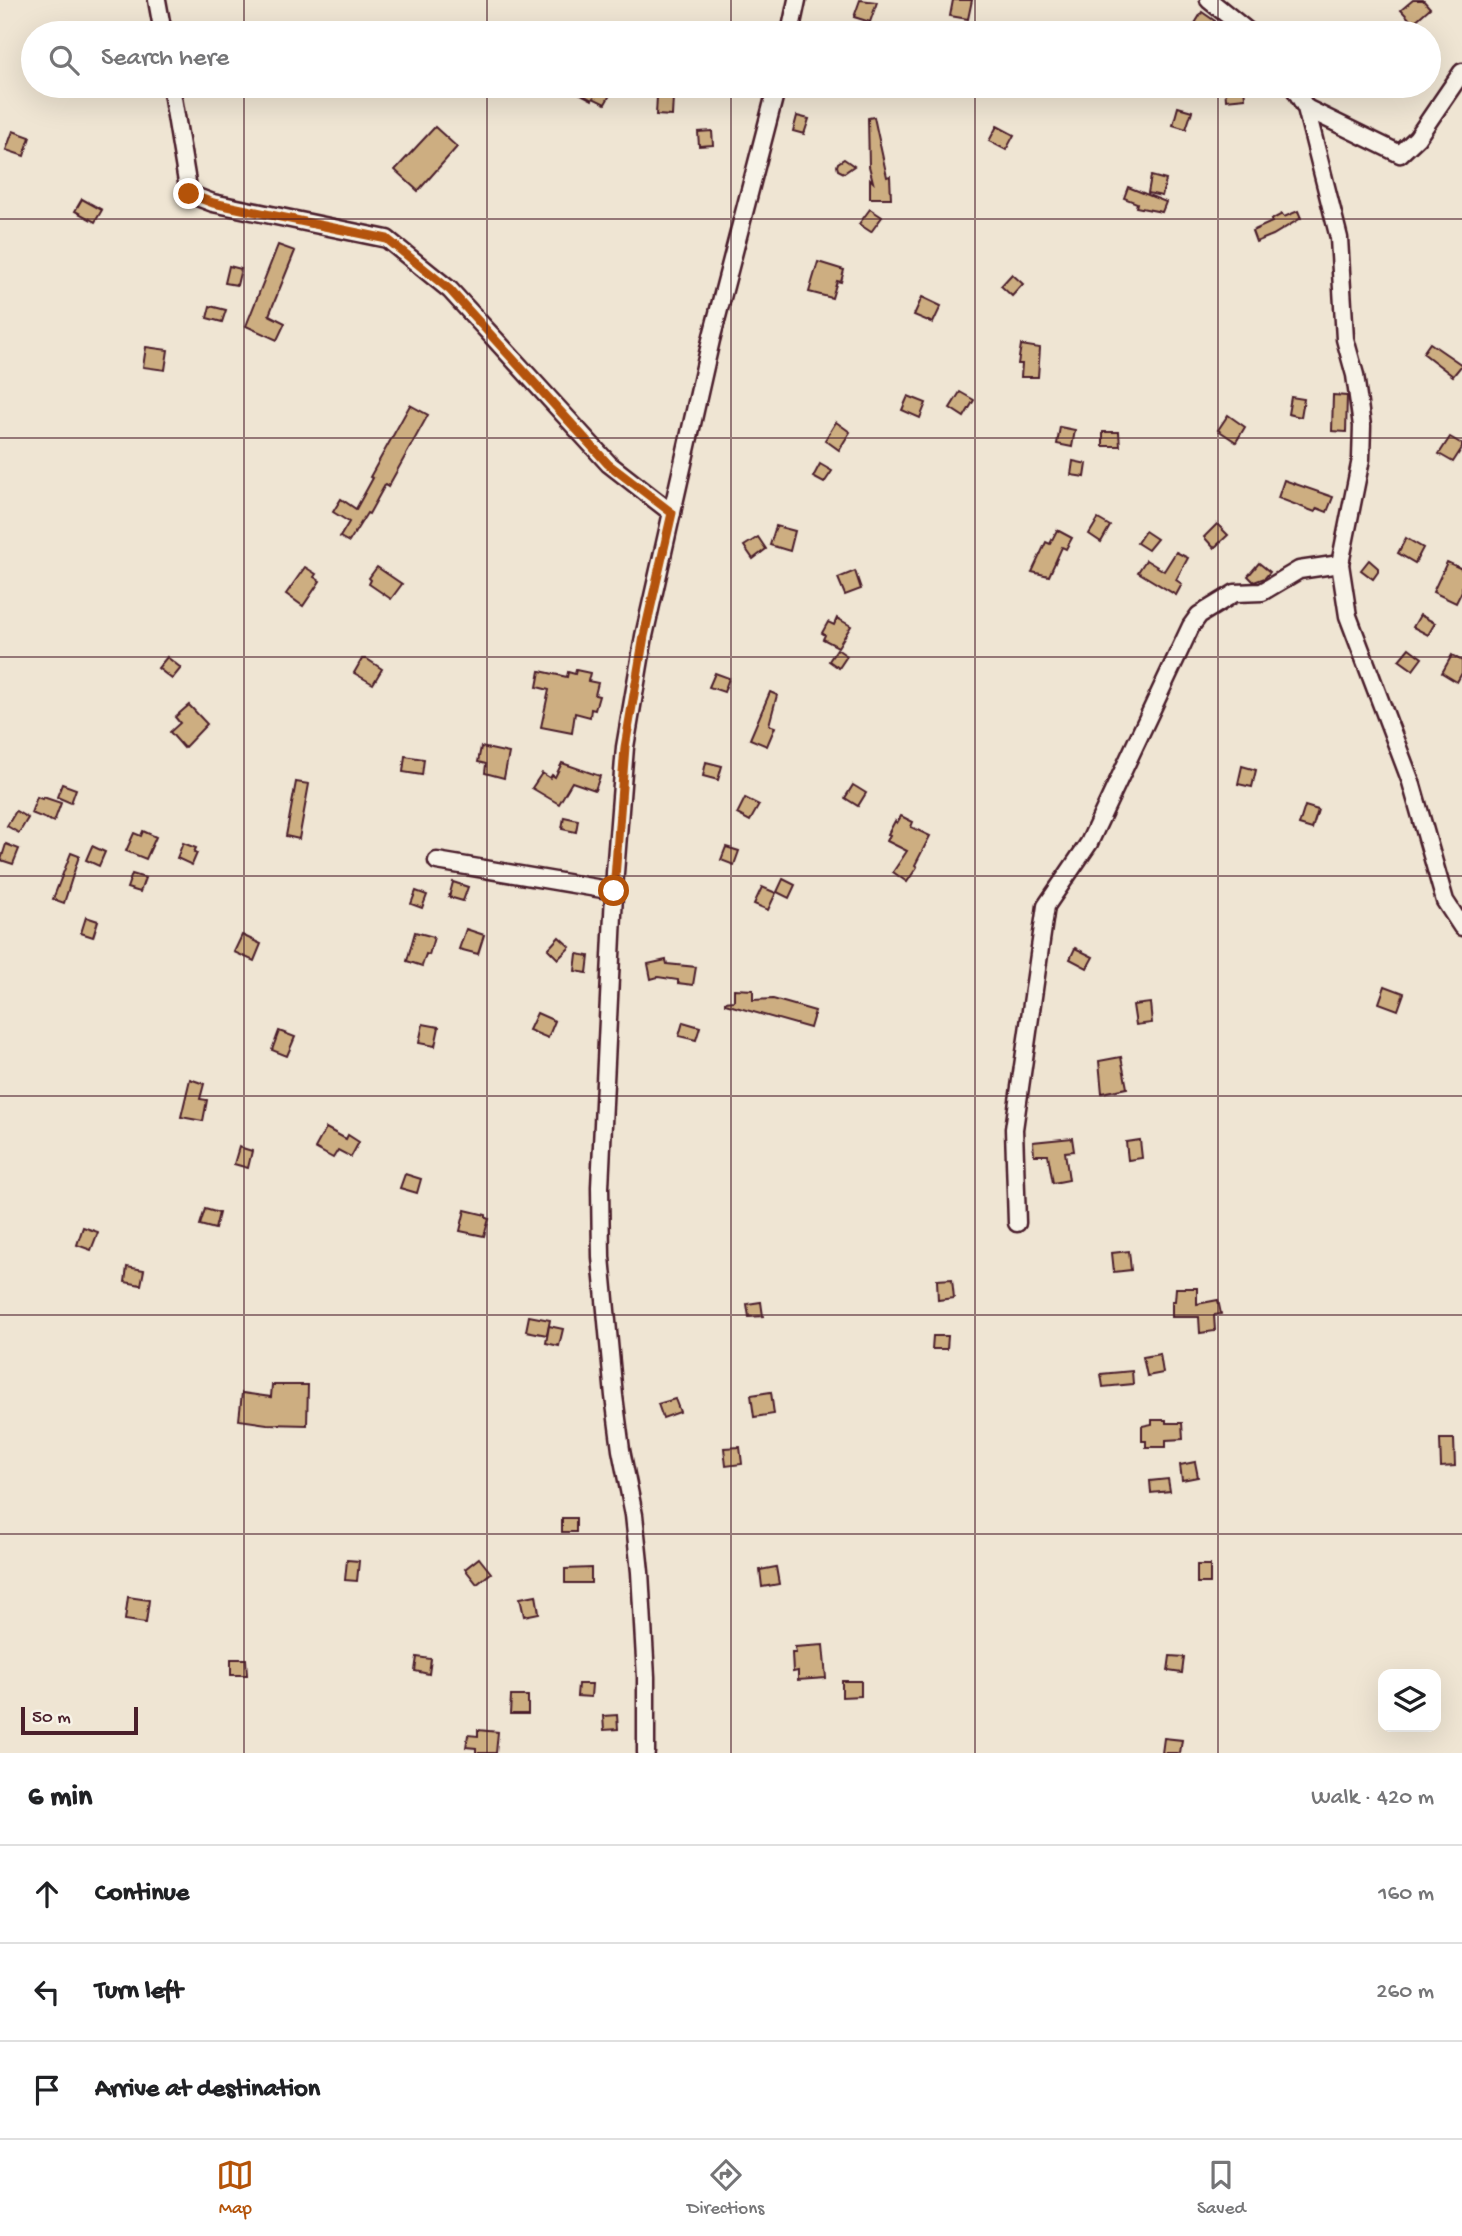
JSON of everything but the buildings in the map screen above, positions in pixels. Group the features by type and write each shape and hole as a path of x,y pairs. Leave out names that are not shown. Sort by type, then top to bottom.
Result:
{"street":[{"path":"158,0 161,21"},
{"path":"793,21 797,0"},
{"path":"1209,0 1235,21"},
{"path":"1306,108 1400,154 1417,138 1462,72"},
{"path":"173,98 189,194 213,203 387,239 450,290 608,464 672,513"},
{"path":"646,1753 646,1677 640,1572 634,1515 614,1396 601,1257 600,1187 614,891 625,747 644,636 711,340 773,98"},
{"path":"1300,98 1306,108 1339,239 1345,339 1355,375 1362,426 1361,459 1340,564 1348,616 1412,782 1445,901 1462,927"},
{"path":"1017,1223 1014,1129 1046,906 1088,843 1191,626 1199,615 1235,593 1262,592 1298,570 1340,564"},
{"path":"437,861 614,891"}],"route":[{"path":"189,194 213,203 387,239 450,290 608,464 672,513 644,636 625,747 614,891"}]}
